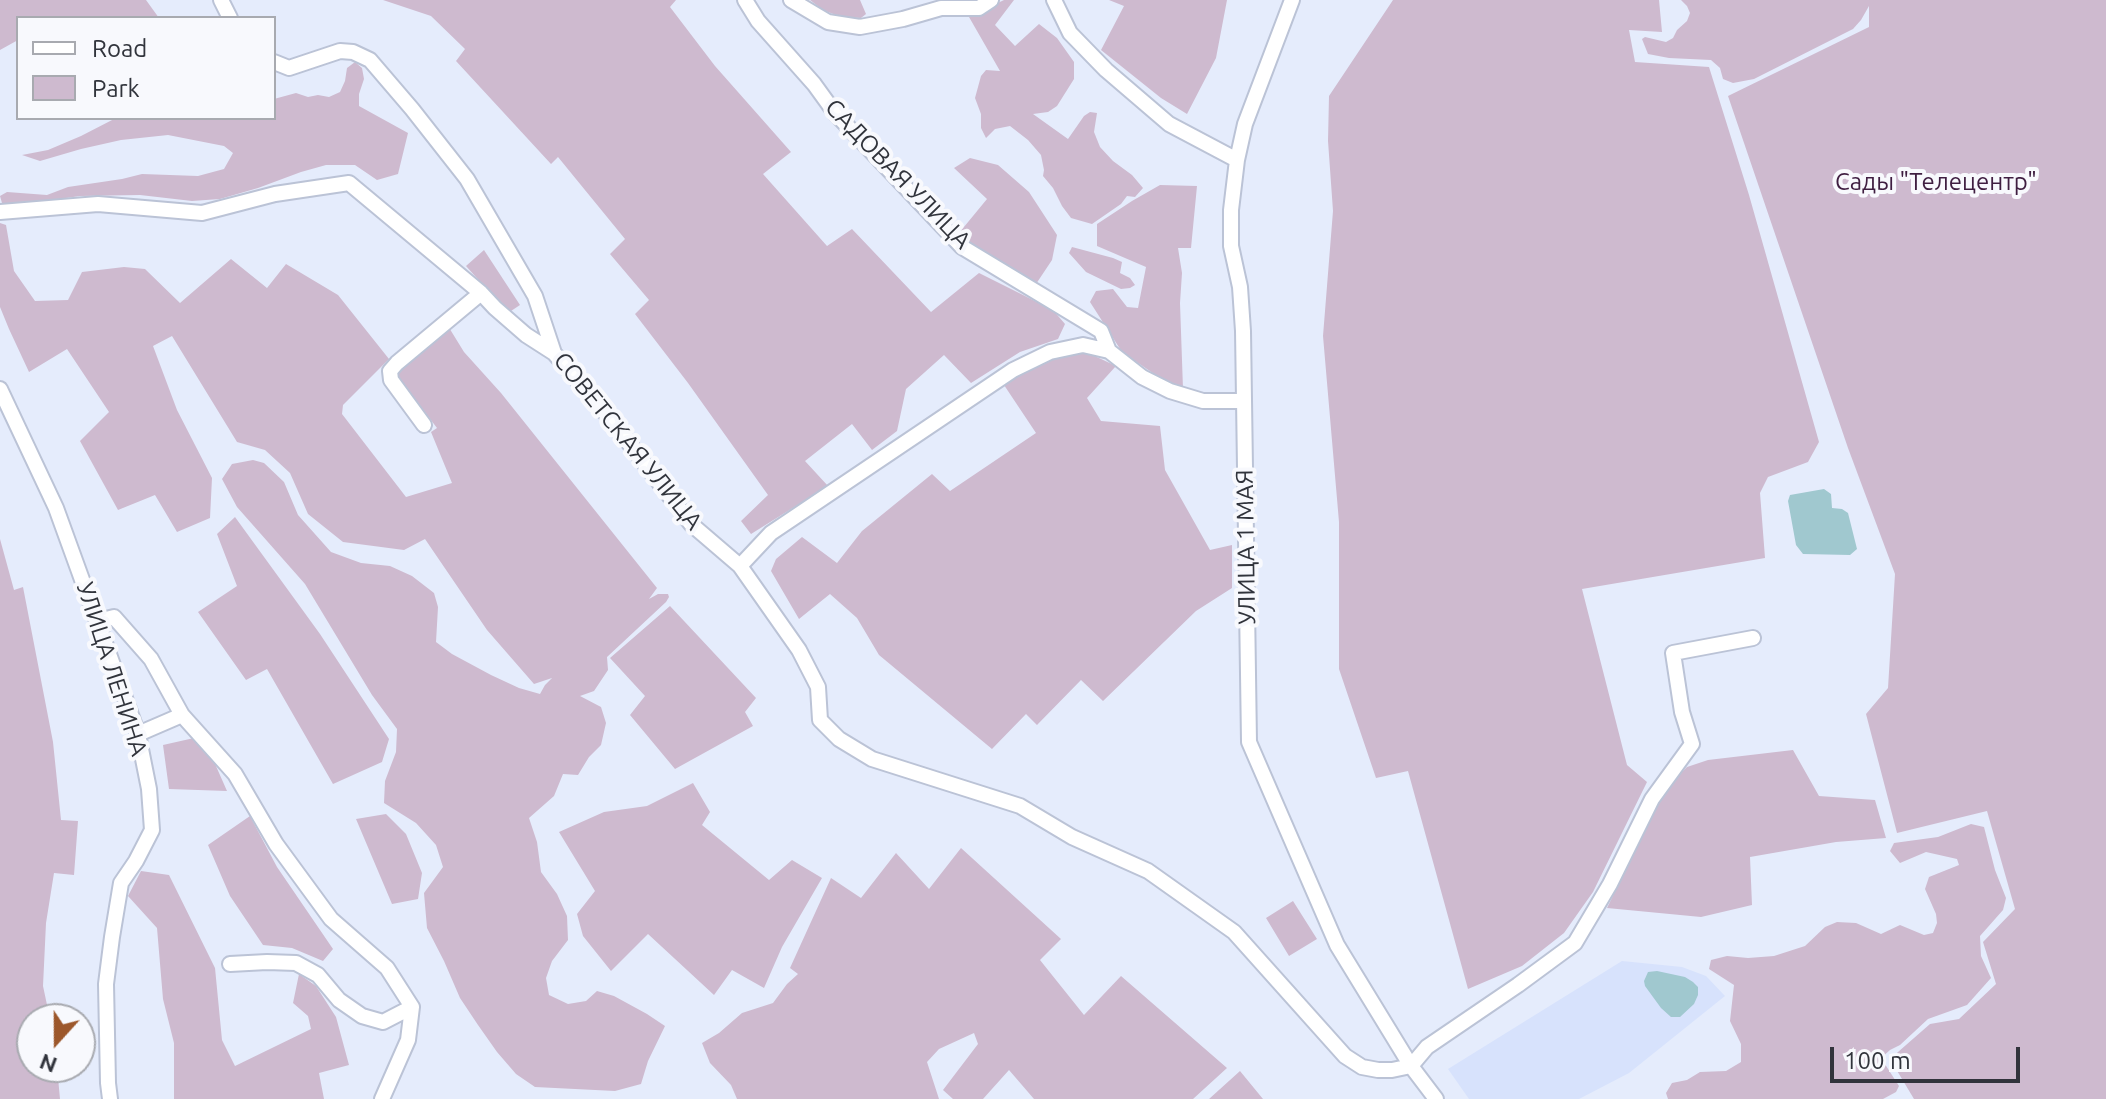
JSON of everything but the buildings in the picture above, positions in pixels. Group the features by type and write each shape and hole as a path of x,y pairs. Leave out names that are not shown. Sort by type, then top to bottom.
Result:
{"street":[{"name":"САДОВАЯ УЛИЦА","path":"745,0 758,21 814,84 835,113 962,247 1101,331 1109,351 1142,377 1170,391 1203,401 1244,401"},
{"path":"791,0 828,22 860,27 941,8 979,8 991,0"},
{"path":"1054,0 1070,33 1106,70 1169,124 1237,160"},
{"name":"УЛИЦА 1 МАЯ","path":"1294,2 1245,124 1231,210 1231,246 1240,287 1244,401 1249,742 1337,945 1411,1066"},
{"name":"СОВЕТСКАЯ УЛИЦА","path":"276,63 289,68 340,51 353,52 370,60 467,179 535,296 554,353 612,421 691,524 740,566 799,650 818,687 820,720 839,739 872,759 1020,806 1072,837 1148,871 1234,932 1345,1056 1362,1067 1378,1070 1411,1066"},
{"path":"0,212 98,204 202,213 275,194 349,183 481,293 526,335 554,353"},
{"path":"424,425 391,380 390,371 481,293"},
{"path":"740,566 771,533 1013,370 1050,352 1083,345 1109,351"},
{"name":"УЛИЦА ЛЕНИНА","path":"0,389 56,508 138,734 149,789 152,830 121,883 106,984 110,1099"},
{"path":"98,621 114,617 151,659 182,715 235,774 276,844 331,919 387,968 412,1007 408,1040 382,1099"},
{"path":"1436,1099 1411,1066 1427,1047 1575,943 1610,884 1652,799 1692,744 1682,712 1673,653 1753,638"},
{"path":"138,734 182,715"},
{"path":"230,964 296,963 318,975 339,1000 362,1016 383,1022 412,1007"}],"shaded area":[{"path":"1824,489 1831,494 1832,508 1848,513 1857,549 1850,555 1803,554 1796,545 1788,501 1790,495"},
{"path":"1622,961 1682,967 1706,976 1725,996 1629,1073 1579,1099 1469,1099 1448,1069"},
{"path":"1648,972 1685,977 1698,987 1694,1004 1680,1017 1671,1017 1645,986"}],"green space":[{"path":"0,0 146,0 158,16 16,16 16,41 0,50"},
{"path":"383,0 676,0 670,7 715,66 791,152 763,174 827,246 852,229 931,312 979,273 1053,310 1065,324 1058,339 1020,352 971,383 944,355 906,389 897,431 872,450 852,424 805,461 828,486 751,534 741,521 768,495 635,314 649,300 610,254 625,239 558,157 551,164 456,61 465,49 431,16"},
{"path":"810,0 860,0 866,14 861,18 841,17 823,10"},
{"path":"1004,0 1014,0 995,25 1015,46 1039,24 1057,38 1074,62 1074,79 1057,106 1048,112 1033,114 1068,139 1084,116 1090,112 1097,113 1094,132 1100,147 1143,188 1135,197 1127,196 1121,204 1092,224 1071,218 1043,176 1041,155 1028,140 1010,126 995,129 986,138 981,128 981,114 975,98 981,76 986,70 1000,71 969,17"},
{"path":"1109,0 1227,0 1216,58 1187,114 1161,98 1101,50 1124,6"},
{"path":"1393,0 1659,0 1662,32 1629,30 1635,62 1709,67 1819,442 1808,462 1768,477 1760,493 1765,558 1582,589 1627,765 1647,782 1593,892 1564,933 1522,966 1468,989 1408,771 1376,778 1339,669 1339,522 1323,336 1333,211 1328,141 1329,96"},
{"name":"Сады \"Телецентр\"","path":"1681,0 2106,0 2106,1099 1914,1099 1890,1059 1930,1024 1959,1019 1996,984 1983,942 2015,909 1987,811 1897,833 1866,714 1888,688 1895,574 1848,448 1728,96 1869,27 1869,6 1853,29 1754,79 1733,83 1723,79 1720,68 1711,60 1648,54 1642,39 1666,42 1687,21 1690,13"},
{"path":"355,62 362,68 364,79 359,106 408,133 398,174 377,180 355,165 326,165 220,199 192,201 140,195 80,196 18,205 2,203 0,196 7,192 47,195 68,187 142,174 198,176 224,169 233,153 224,146 168,135 121,140 40,161 22,155 48,150 112,120 276,120 276,98 296,93 308,97 329,97 340,92 347,68"},
{"path":"970,158 998,165 1029,192 1057,235 1052,260 1036,284 979,251 959,233 987,199 954,168"},
{"path":"1160,185 1197,186 1191,248 1178,248 1182,273 1183,389 1166,382 1122,352 1090,302 1096,291 1113,289 1127,307 1138,308 1146,267 1097,246 1097,224"},
{"path":"0,223 6,225 14,271 35,301 68,300 82,272 124,267 145,269 180,303 231,259 267,288 286,264 338,295 389,359 343,405 342,414 406,497 452,483 431,432 437,428 396,374 400,366 448,326 464,352 501,393 657,588 649,599 658,594 668,594 666,602 607,657 608,670 594,691 580,696 601,707 606,723 601,745 578,775 563,774 554,796 529,818 537,842 541,872 557,894 567,916 568,940 552,961 546,978 549,995 568,1004 586,1001 597,991 614,996 665,1026 641,1084 615,1091 535,1087 516,1074 478,1025 460,998 427,928 424,893 443,867 436,845 416,823 384,803 385,781 396,752 397,729 372,695 305,584 237,507 222,479 232,464 253,460 264,463 284,482 298,515 331,552 361,563 390,566 412,576 434,593 438,607 436,642 452,654 519,688 540,694 552,678 534,684 487,630 425,539 404,550 343,542 308,514 290,473 265,450 237,442 172,336 153,346 177,410 212,478 210,518 177,532 155,495 118,510 80,441 109,412 67,349 29,372 9,329 0,307"},
{"path":"1072,247 1122,262 1120,273 1135,285 1121,289 1086,272 1069,253"},
{"path":"484,250 520,305 508,313 466,266"},
{"path":"1084,351 1116,366 1087,398 1101,421 1160,426 1165,470 1210,550 1232,545 1232,588 1196,611 1103,701 1081,680 1037,725 1026,714 992,749 879,655 857,618 830,594 799,619 771,571 776,559 802,537 837,563 862,531 932,474 950,491 1036,433 1002,382 1037,362"},
{"path":"235,517 320,634 389,739 382,762 333,784 267,669 246,680 198,612 237,586 217,534"},
{"path":"0,539 14,590 23,587 53,742 61,820 78,821 74,875 54,873 46,923 43,986 47,1003 16,1003 16,1083 58,1083 60,1099 0,1099"},
{"path":"670,606 756,698 745,712 753,726 675,769 630,715 645,696 610,658"},
{"path":"194,738 212,757 227,791 169,789 163,745"},
{"path":"1793,750 1819,796 1875,800 1886,838 1836,842 1750,857 1752,905 1701,917 1607,908 1665,789 1687,767 1708,760"},
{"path":"693,783 710,812 702,825 769,880 792,860 822,878 782,947 764,988 732,970 714,995 648,934 611,971 583,936 577,914 595,891 559,832 604,812 647,806"},
{"path":"386,814 406,834 422,873 418,899 392,904 356,819"},
{"path":"250,816 277,867 333,949 323,961 292,948 263,945 230,896 208,845"},
{"path":"1971,824 1984,827 2006,898 2003,910 1980,936 1981,956 1991,978 1967,1005 1928,1019 1881,1058 1899,1086 1896,1092 1883,1099 1668,1099 1666,1093 1672,1083 1687,1080 1700,1072 1726,1071 1741,1062 1741,1044 1730,1021 1734,985 1709,969 1711,960 1727,956 1774,956 1805,946 1825,927 1837,922 1856,923 1881,934 1900,925 1924,935 1933,933 1936,914 1925,889 1929,877 1959,865 1957,859 1926,852 1900,863 1890,851 1894,843 1938,837"},
{"path":"961,848 1061,939 1040,960 1084,1015 1121,976 1227,1068 1193,1099 1034,1099 1009,1070 983,1099 953,1099 943,1090 978,1044 974,1033 939,1049 927,1062 939,1099 737,1099 731,1085 710,1063 702,1043 742,1013 773,1003 798,974 790,968 831,878 861,898 896,853 929,889"},
{"path":"141,871 169,875 215,968 222,1040 235,1066 311,1029 308,1016 293,1003 299,974 316,986 336,1017 349,1065 319,1073 324,1099 174,1099 174,1043 163,999 157,928 128,896"},
{"path":"1293,901 1317,939 1289,956 1266,918"},
{"path":"1240,1071 1263,1099 1209,1099"}]}
